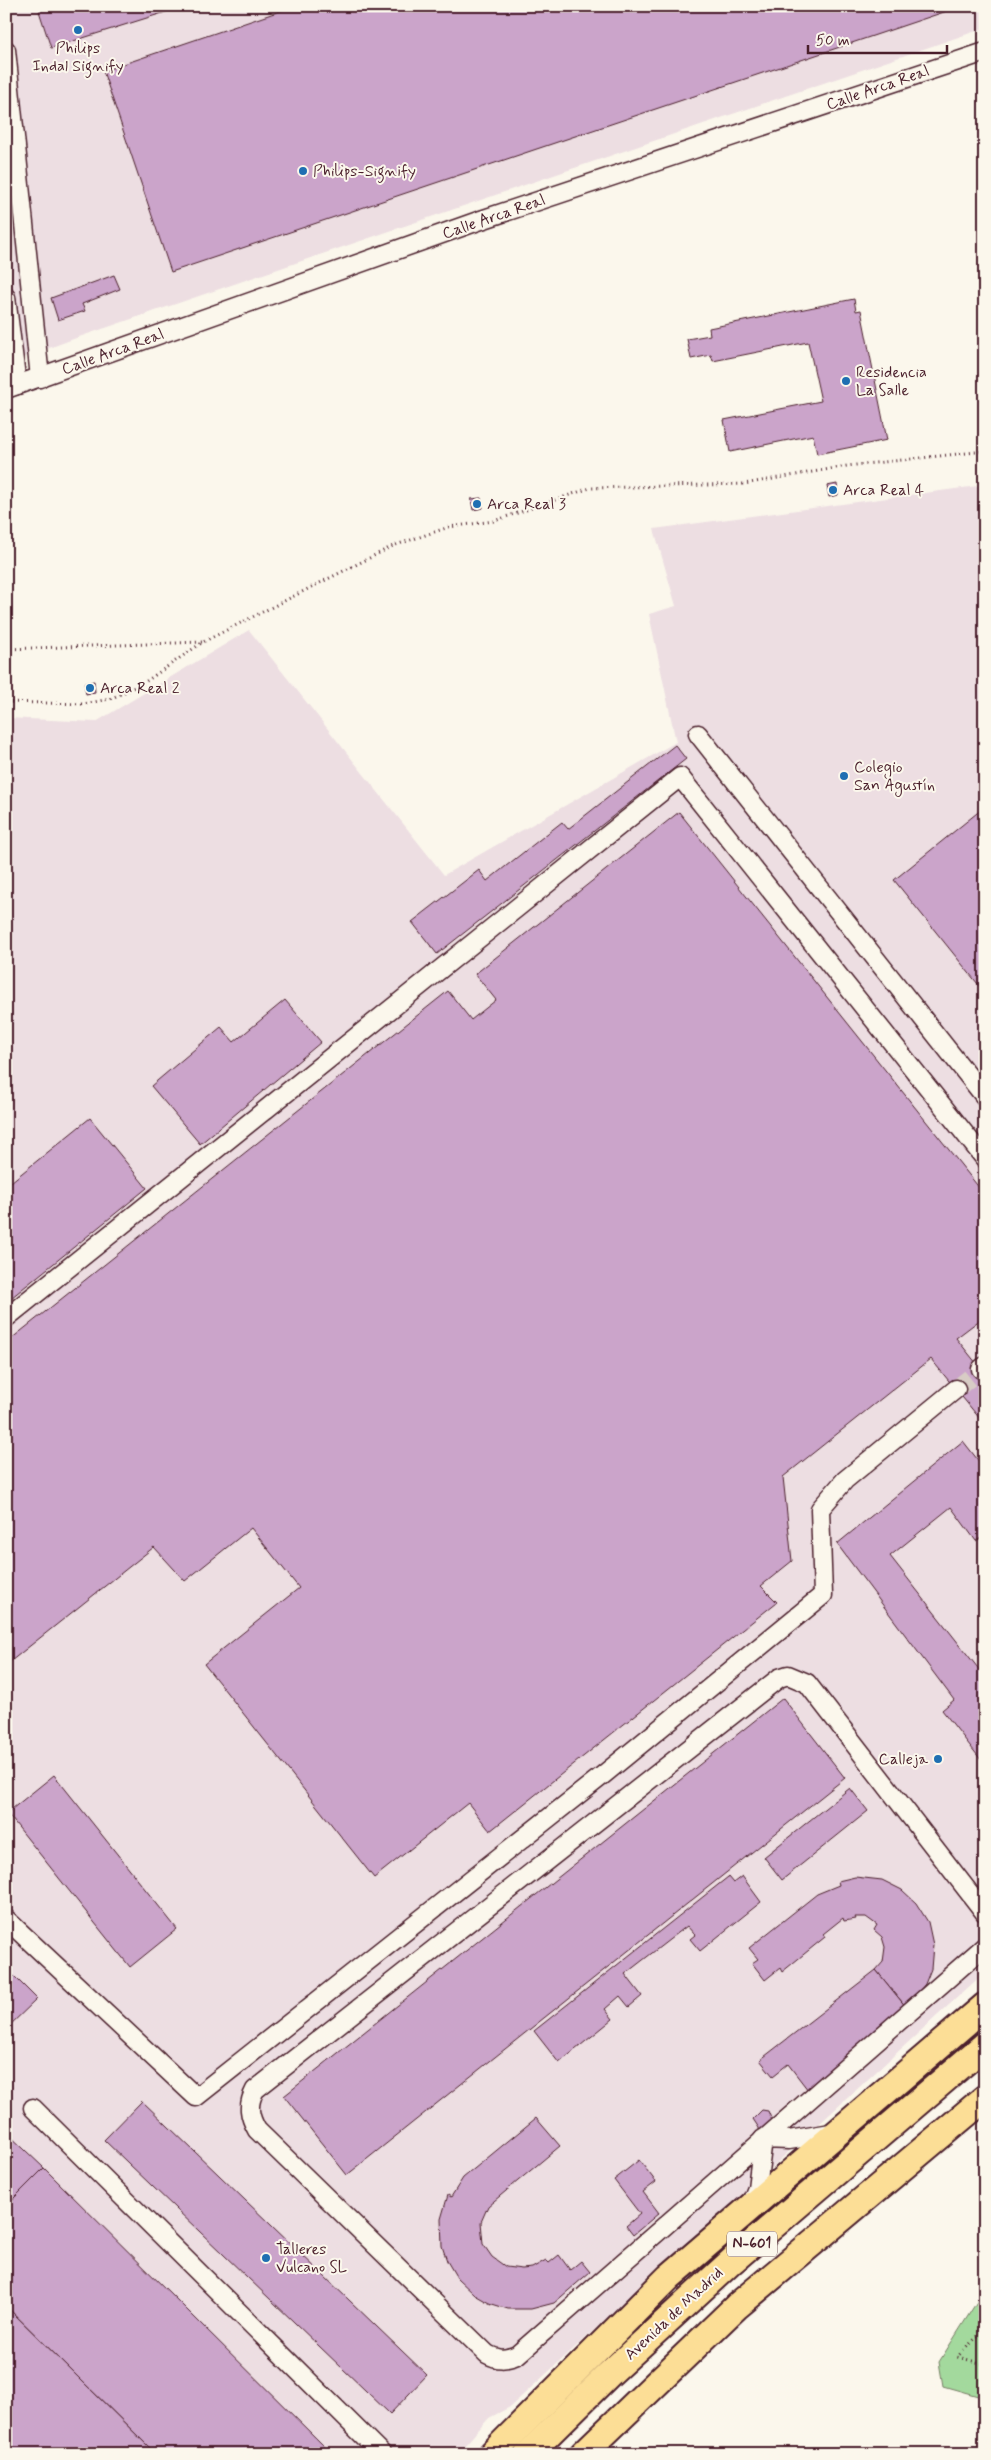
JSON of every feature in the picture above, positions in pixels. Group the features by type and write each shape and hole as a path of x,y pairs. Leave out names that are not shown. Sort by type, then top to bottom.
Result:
{"highway":[{"path":"492,2454 668,2277 985,2006"},
{"name":"Avenida de Madrid","path":"528,2454 609,2374 733,2260 985,2044"},
{"name":"N-601","path":"583,2454 737,2306 985,2098"},
{"path":"604,2454 658,2398 947,2131"}],"street":[{"path":"6,50 40,378"},
{"name":"Calle Arca Real","path":"12,387 480,220 985,52"},
{"path":"7,304 12,387"},
{"path":"698,734 985,1097"},
{"path":"6,1318 680,777 985,1159"},
{"path":"6,1919 196,2096 595,1781 823,1595 820,1509 845,1480 956,1389"},
{"path":"985,1913 807,1684 788,1675 771,1684 255,2090 249,2109 251,2119 257,2130 487,2354 497,2359 508,2359 517,2355 985,1946"},
{"path":"33,2108 382,2454"},
{"path":"763,2140 789,2140 838,2132"},
{"path":"749,2208 757,2188 763,2140"}],"path":[{"path":"6,702 83,704 110,699 145,682 203,642 393,546 449,527 494,520 590,488 744,484 847,466 985,451"},
{"path":"6,649 203,642"},
{"path":"985,2329 957,2357 985,2364"}],"shaded area":[{"path":"6,6 985,6 985,28 76,338 6,364"},
{"path":"985,485 982,988 985,986 985,1046 980,1050 985,1055 985,1972 510,2407 489,2418 457,2454 6,2454 6,718 96,722 249,630 444,875 676,742 649,614 676,606 654,529"}],"green space":[{"path":"985,2289 985,2398 943,2386 939,2362"}],"building":[{"name":"Philips Indal Signify","path":"54,6 185,6 51,48 39,11"},
{"name":"Philips-Signify","path":"295,6 946,6 947,11 171,272 103,71"},
{"path":"114,275 120,289 82,304 85,311 58,320 51,298"},
{"name":"Residencia La Salle","path":"854,299 856,311 861,310 887,440 817,454 813,435 730,452 724,420 821,401 808,342 713,361 711,355 691,359 687,339 710,335 709,328"},
{"name":"Arca Real 4","path":"837,484 838,495 829,497 827,486"},
{"name":"Arca Real 3","path":"481,498 483,508 473,510 471,499"},
{"name":"Arca Real 2","path":"94,681 95,692 86,694 84,683"},
{"path":"675,745 686,759 437,954 412,922 479,870 487,881 562,822 568,829"},
{"path":"982,809 985,813 985,986 982,989 894,880"},
{"path":"679,812 985,1195 985,1316 956,1338 985,1374 985,1425 931,1359 783,1477 792,1561 761,1586 777,1602 490,1831 468,1803 374,1878 204,1664 299,1588 251,1528 185,1581 154,1547 6,1665 6,1343 448,991 471,1020 496,1000 475,974"},
{"path":"285,1000 321,1042 200,1144 151,1086 221,1027 234,1042"},
{"path":"90,1118 147,1188 6,1302 6,1186"},
{"path":"963,1441 985,1469 985,1537 976,1541 951,1507 890,1556 985,1677 985,1765 942,1710 954,1700 837,1544"},
{"path":"783,1698 845,1778 347,2175 284,2096"},
{"path":"54,1775 177,1929 130,1967 7,1813"},
{"path":"850,1788 868,1811 782,1880 764,1857"},
{"path":"742,1876 761,1902 700,1951 690,1939 695,1935 687,1926 625,1974 642,1996 629,2007 620,1996 605,2009 613,2019 559,2063 534,2031 728,1877 733,1883"},
{"path":"855,1877 882,1880 902,1890 916,1903 928,1922 933,1945 931,1969 925,1984 906,2007 876,1970 883,1962 885,1947 882,1937 874,1930 877,1925 866,1917 855,1917 856,1919 844,1921 843,1918 823,1934 825,1937 782,1972 780,1968 765,1980 752,1963 758,1959 749,1948 817,1894 839,1885 838,1881"},
{"path":"6,1968 37,1999 6,2029"},
{"path":"876,1970 906,2007 808,2090 788,2064 773,2076 760,2060"},
{"name":"Talleres Vulcano SL","path":"142,2101 427,2375 390,2414 104,2140"},
{"path":"762,2110 768,2111 773,2123 764,2133 759,2132 759,2128 753,2119"},
{"path":"536,2118 560,2146 488,2206 481,2222 483,2244 492,2257 506,2267 532,2268 546,2260 549,2263 559,2255 570,2270 581,2261 590,2272 554,2303 531,2309 508,2309 489,2303 475,2295 457,2278 447,2261 442,2246 441,2219 448,2195 451,2197 463,2178"},
{"path":"6,2132 44,2168 6,2206"},
{"path":"639,2160 656,2182 643,2192 659,2213 633,2235 626,2226 640,2214 614,2180"},
{"path":"44,2168 332,2454 156,2454 6,2306 6,2206"},
{"path":"6,2306 156,2454 6,2454"}],"tunnel":[{"path":"956,1389 981,1369"}],"place":[{"name":"Philips Indal Signify","path":"78,30"},
{"name":"Philips-Signify","path":"303,171"},
{"name":"Residencia La Salle","path":"846,381"},
{"name":"Arca Real 4","path":"833,490"},
{"name":"Arca Real 3","path":"477,504"},
{"name":"Arca Real 2","path":"90,688"},
{"name":"Colegio San Agustín","path":"844,776"},
{"name":"Calleja","path":"938,1759"},
{"name":"Talleres Vulcano SL","path":"266,2258"}]}
